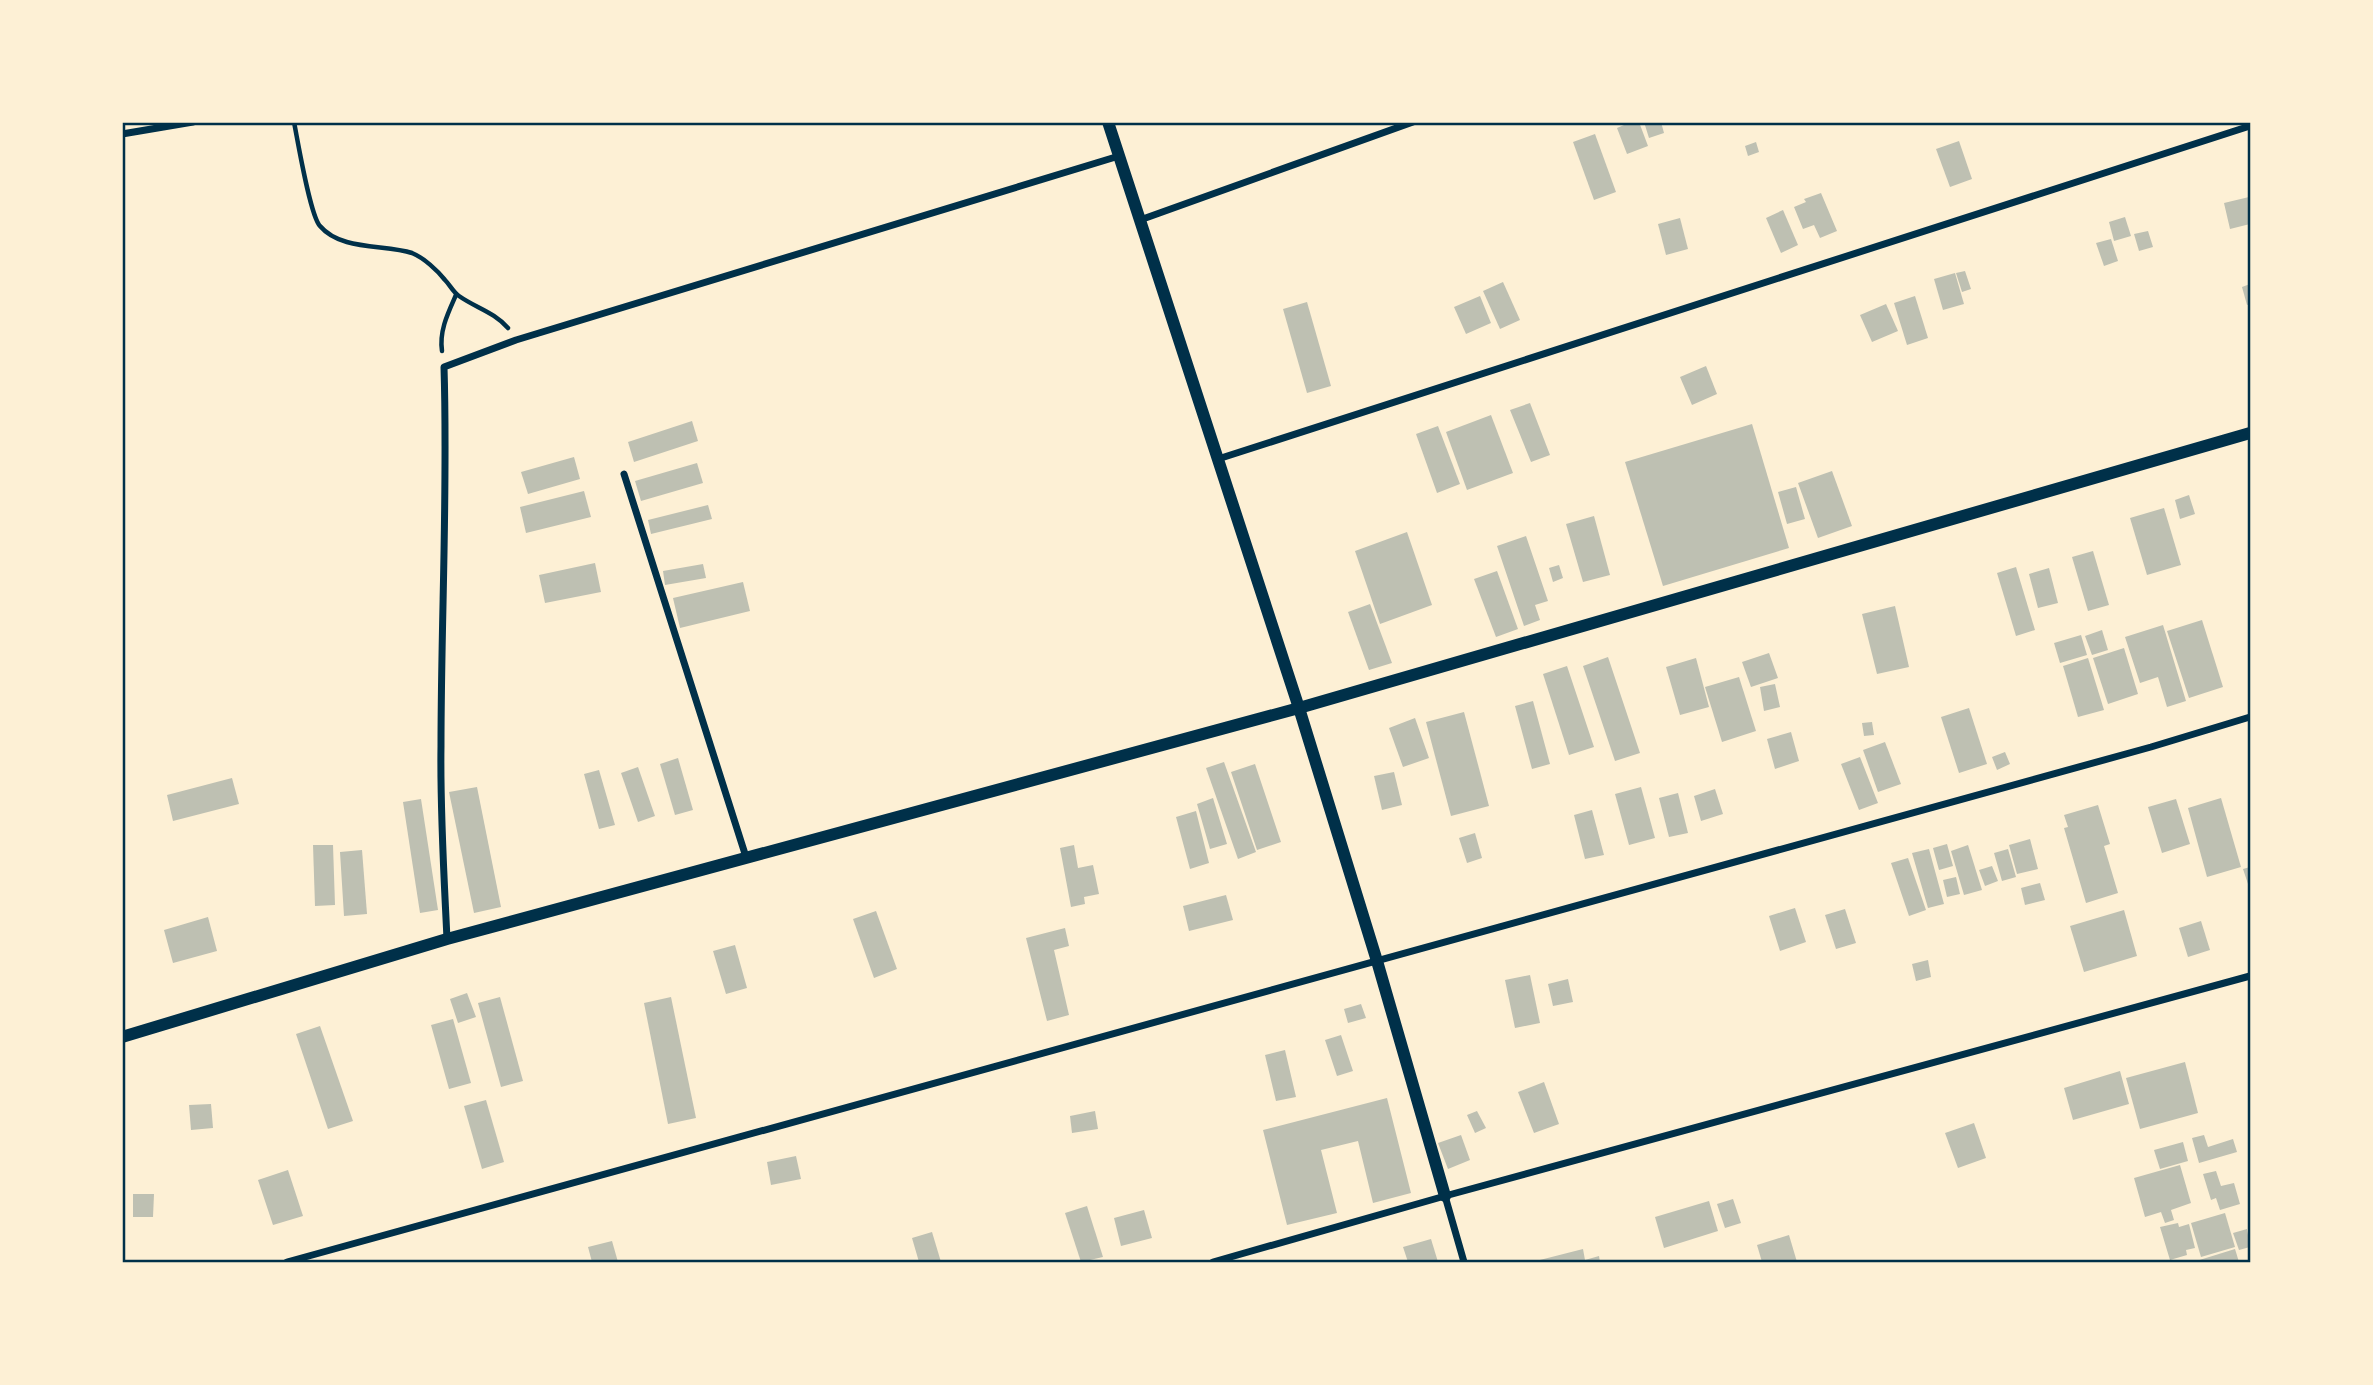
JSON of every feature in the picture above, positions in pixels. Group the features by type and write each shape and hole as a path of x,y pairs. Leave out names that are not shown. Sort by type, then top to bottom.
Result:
{"street":[{"path":"122,134 193,122"},
{"path":"1108,122 1299,708 1377,961 1464,1262"},
{"path":"1140,220 1413,122"},
{"path":"1218,459 2250,126"},
{"path":"447,939 441,748 446,449 444,368 516,340 1119,156"},
{"path":"122,1037 447,939 1299,708 2250,433"},
{"path":"624,474 746,857"},
{"path":"287,1262 2151,747 2250,717"},
{"path":"1213,1262 2250,976"}],"path":[{"path":"294,122 313,208 320,226 337,238 368,247 412,253 445,279 456,295 493,313 506,325 516,340"},
{"path":"444,368 440,341 445,320 456,295"}],"building":[{"path":"1631,122 1639,122 1648,146 1627,154 1617,128"},
{"path":"1644,122 1661,122 1664,133 1649,138"},
{"path":"1595,134 1616,192 1594,200 1573,142"},
{"path":"1959,141 1972,179 1950,187 1936,149"},
{"path":"1756,142 1759,152 1748,156 1745,146"},
{"path":"1821,193 1837,231 1820,238 1814,225 1803,229 1794,207 1806,202 1804,199"},
{"path":"2249,197 2250,224 2230,229 2224,203"},
{"path":"1783,210 1798,245 1781,253 1766,218"},
{"path":"2125,217 2131,236 2114,241 2109,222"},
{"path":"1680,218 1688,249 1666,255 1658,224"},
{"path":"2148,231 2153,247 2139,251 2134,234"},
{"path":"2111,239 2118,261 2104,266 2096,243"},
{"path":"1965,271 1971,289 1962,292 1956,273"},
{"path":"1955,273 1964,304 1943,310 1934,279"},
{"path":"1503,282 1520,320 1500,329 1483,291"},
{"path":"2250,284 2250,304 2247,305 2242,287"},
{"path":"1480,296 1491,323 1466,334 1454,307"},
{"path":"1915,296 1928,338 1907,345 1894,303"},
{"path":"1307,302 1331,386 1307,393 1283,309"},
{"path":"1886,304 1898,331 1872,342 1860,315"},
{"path":"1706,366 1717,394 1692,405 1680,377"},
{"path":"1530,403 1550,455 1531,462 1510,410"},
{"path":"1491,415 1513,473 1467,490 1446,432"},
{"path":"692,421 698,441 634,462 628,442"},
{"path":"1752,424 1789,548 1663,586 1625,462"},
{"path":"1438,426 1460,484 1437,493 1416,434"},
{"path":"574,457 580,479 528,494 521,472"},
{"path":"697,463 703,483 641,501 635,481"},
{"path":"1832,471 1852,526 1818,538 1798,483"},
{"path":"1796,487 1805,519 1787,524 1778,492"},
{"path":"584,491 591,517 526,533 520,507"},
{"path":"2189,495 2195,514 2180,519 2175,500"},
{"path":"708,505 712,519 651,534 648,520"},
{"path":"2164,508 2181,565 2147,575 2130,518"},
{"path":"1594,516 1610,575 1583,582 1566,524"},
{"path":"1407,532 1432,605 1380,624 1355,551"},
{"path":"1526,536 1548,601 1535,605 1540,620 1524,626 1497,546"},
{"path":"2093,551 2109,605 2088,611 2072,557"},
{"path":"595,563 601,592 545,603 539,575"},
{"path":"703,564 706,578 665,585 663,571"},
{"path":"1559,565 1563,578 1553,582 1549,568"},
{"path":"2016,567 2035,630 2016,636 1997,573"},
{"path":"2049,568 2058,603 2038,608 2029,574"},
{"path":"1497,571 1518,629 1496,637 1474,579"},
{"path":"743,582 750,611 680,628 673,598"},
{"path":"1370,604 1392,663 1369,670 1348,612"},
{"path":"1895,606 1909,667 1877,674 1862,614"},
{"path":"2202,620 2223,687 2189,698 2167,631"},
{"path":"2163,625 2186,701 2167,707 2158,677 2140,683 2125,637"},
{"path":"2102,630 2108,650 2092,655 2085,636"},
{"path":"2081,635 2087,655 2060,663 2054,643"},
{"path":"2124,648 2138,694 2108,704 2093,658"},
{"path":"1769,653 1778,678 1751,687 1742,662"},
{"path":"1608,657 1640,753 1615,761 1583,666"},
{"path":"1696,658 1709,707 1680,715 1666,667"},
{"path":"2088,658 2104,710 2078,717 2063,666"},
{"path":"1567,666 1594,747 1569,755 1543,674"},
{"path":"1739,677 1756,731 1722,742 1705,687"},
{"path":"1775,684 1780,707 1764,711 1760,687"},
{"path":"1533,701 1550,764 1532,769 1515,706"},
{"path":"1969,708 1987,764 1959,773 1941,717"},
{"path":"1464,712 1489,806 1451,816 1426,722"},
{"path":"1415,718 1429,758 1403,767 1389,728"},
{"path":"1872,722 1874,735 1864,736 1862,723"},
{"path":"1791,732 1799,761 1775,769 1767,739"},
{"path":"1885,742 1901,784 1878,792 1863,750"},
{"path":"2005,752 2010,764 1997,770 1992,757"},
{"path":"1860,757 1878,803 1859,810 1841,764"},
{"path":"678,758 693,810 675,815 660,764"},
{"path":"1224,762 1256,852 1238,859 1206,768"},
{"path":"1255,764 1281,842 1257,850 1231,772"},
{"path":"638,767 655,816 638,822 621,773"},
{"path":"599,770 615,825 599,829 584,774"},
{"path":"1394,772 1402,805 1382,810 1374,776"},
{"path":"232,778 239,804 173,821 167,795"},
{"path":"477,787 501,907 474,913 449,792"},
{"path":"1641,787 1655,838 1629,845 1615,794"},
{"path":"1715,789 1723,814 1701,821 1694,796"},
{"path":"1678,793 1688,833 1669,837 1659,798"},
{"path":"1213,798 1227,844 1210,849 1197,804"},
{"path":"2221,798 2241,867 2207,877 2188,808"},
{"path":"421,799 438,910 420,913 403,802"},
{"path":"2176,799 2190,844 2162,853 2148,807"},
{"path":"2098,805 2110,844 2104,846 2118,893 2086,903 2064,828 2068,827 2064,815"},
{"path":"1592,810 1604,855 1585,859 1574,815"},
{"path":"1196,811 1209,863 1190,869 1176,817"},
{"path":"1475,833 1482,858 1467,863 1459,838"},
{"path":"2030,839 2038,869 2017,874 2009,845"},
{"path":"1947,844 1953,866 1939,870 1933,848"},
{"path":"313,845 333,845 335,905 315,906"},
{"path":"1074,845 1078,868 1093,865 1099,894 1084,897 1085,904 1071,907 1060,848"},
{"path":"1968,845 1982,890 1964,895 1951,851"},
{"path":"1929,849 1944,904 1928,908 1912,853"},
{"path":"2008,849 2016,877 2002,881 1994,853"},
{"path":"362,850 367,914 344,916 340,852"},
{"path":"1908,858 1926,910 1909,916 1891,863"},
{"path":"1992,866 1998,881 1985,886 1979,870"},
{"path":"2250,867 2250,890 2243,869"},
{"path":"1956,877 1960,894 1947,897 1943,880"},
{"path":"2040,883 2045,900 2025,905 2021,888"},
{"path":"1226,895 1233,920 1189,931 1183,906"},
{"path":"1795,908 1806,942 1780,951 1769,916"},
{"path":"1845,909 1856,943 1836,949 1825,915"},
{"path":"2124,910 2137,956 2084,972 2070,926"},
{"path":"876,911 897,969 874,978 853,919"},
{"path":"208,917 217,951 173,963 164,930"},
{"path":"2201,921 2210,950 2188,957 2179,928"},
{"path":"1065,928 1069,946 1054,950 1069,1015 1047,1021 1026,938"},
{"path":"735,945 747,988 726,994 713,951"},
{"path":"1928,960 1931,977 1916,981 1912,964"},
{"path":"1530,975 1540,1023 1515,1028 1505,980"},
{"path":"1568,979 1573,1002 1553,1006 1548,984"},
{"path":"467,993 476,1017 458,1023 450,999"},
{"path":"500,997 523,1081 501,1087 478,1003"},
{"path":"671,997 696,1118 668,1124 644,1003"},
{"path":"1361,1004 1366,1018 1348,1023 1344,1009"},
{"path":"453,1019 471,1083 449,1089 431,1025"},
{"path":"320,1026 353,1121 328,1129 296,1034"},
{"path":"1341,1035 1353,1071 1337,1076 1325,1040"},
{"path":"1285,1050 1296,1097 1276,1101 1265,1055"},
{"path":"2185,1062 2198,1113 2140,1129 2126,1078"},
{"path":"2120,1071 2129,1104 2073,1120 2064,1088"},
{"path":"1544,1082 1559,1124 1534,1133 1518,1092"},
{"path":"1387,1098 1411,1193 1373,1203 1358,1141 1321,1150 1337,1213 1287,1225 1263,1130"},
{"path":"486,1100 504,1162 482,1169 464,1106"},
{"path":"211,1104 213,1128 191,1130 189,1105"},
{"path":"1095,1111 1098,1129 1072,1133 1070,1116"},
{"path":"1477,1111 1486,1128 1475,1133 1467,1115"},
{"path":"1974,1123 1986,1158 1958,1168 1945,1133"},
{"path":"1461,1135 1470,1160 1448,1169 1438,1143"},
{"path":"2204,1135 2208,1147 2233,1139 2237,1152 2199,1163 2192,1138"},
{"path":"2183,1142 2188,1161 2160,1169 2154,1150"},
{"path":"796,1156 801,1179 771,1185 767,1162"},
{"path":"2180,1165 2191,1203 2171,1210 2174,1220 2165,1223 2161,1212 2145,1217 2134,1178"},
{"path":"288,1170 303,1216 273,1225 258,1180"},
{"path":"2216,1171 2221,1186 2234,1183 2240,1204 2220,1210 2216,1198 2211,1200 2203,1174"},
{"path":"133,1194 154,1194 153,1217 133,1217"},
{"path":"1733,1199 1741,1223 1725,1228 1717,1204"},
{"path":"1709,1201 1718,1231 1664,1248 1655,1217"},
{"path":"1087,1206 1103,1257 1081,1262 1065,1213"},
{"path":"1144,1210 1152,1238 1121,1246 1114,1218"},
{"path":"2225,1213 2235,1247 2201,1257 2191,1223"},
{"path":"2178,1223 2179,1227 2189,1224 2195,1248 2186,1250 2187,1255 2170,1260 2160,1227"},
{"path":"2247,1229 2250,1247 2239,1250 2233,1233"},
{"path":"932,1232 941,1262 919,1262 912,1238"},
{"path":"1789,1235 1797,1262 1762,1262 1757,1245"},
{"path":"1431,1239 1438,1262 1408,1262 1403,1247"},
{"path":"612,1241 618,1262 592,1262 588,1247"},
{"path":"1583,1249 1585,1260 1599,1256 1600,1262 1532,1262"},
{"path":"2235,1249 2239,1262 2193,1262"}]}
